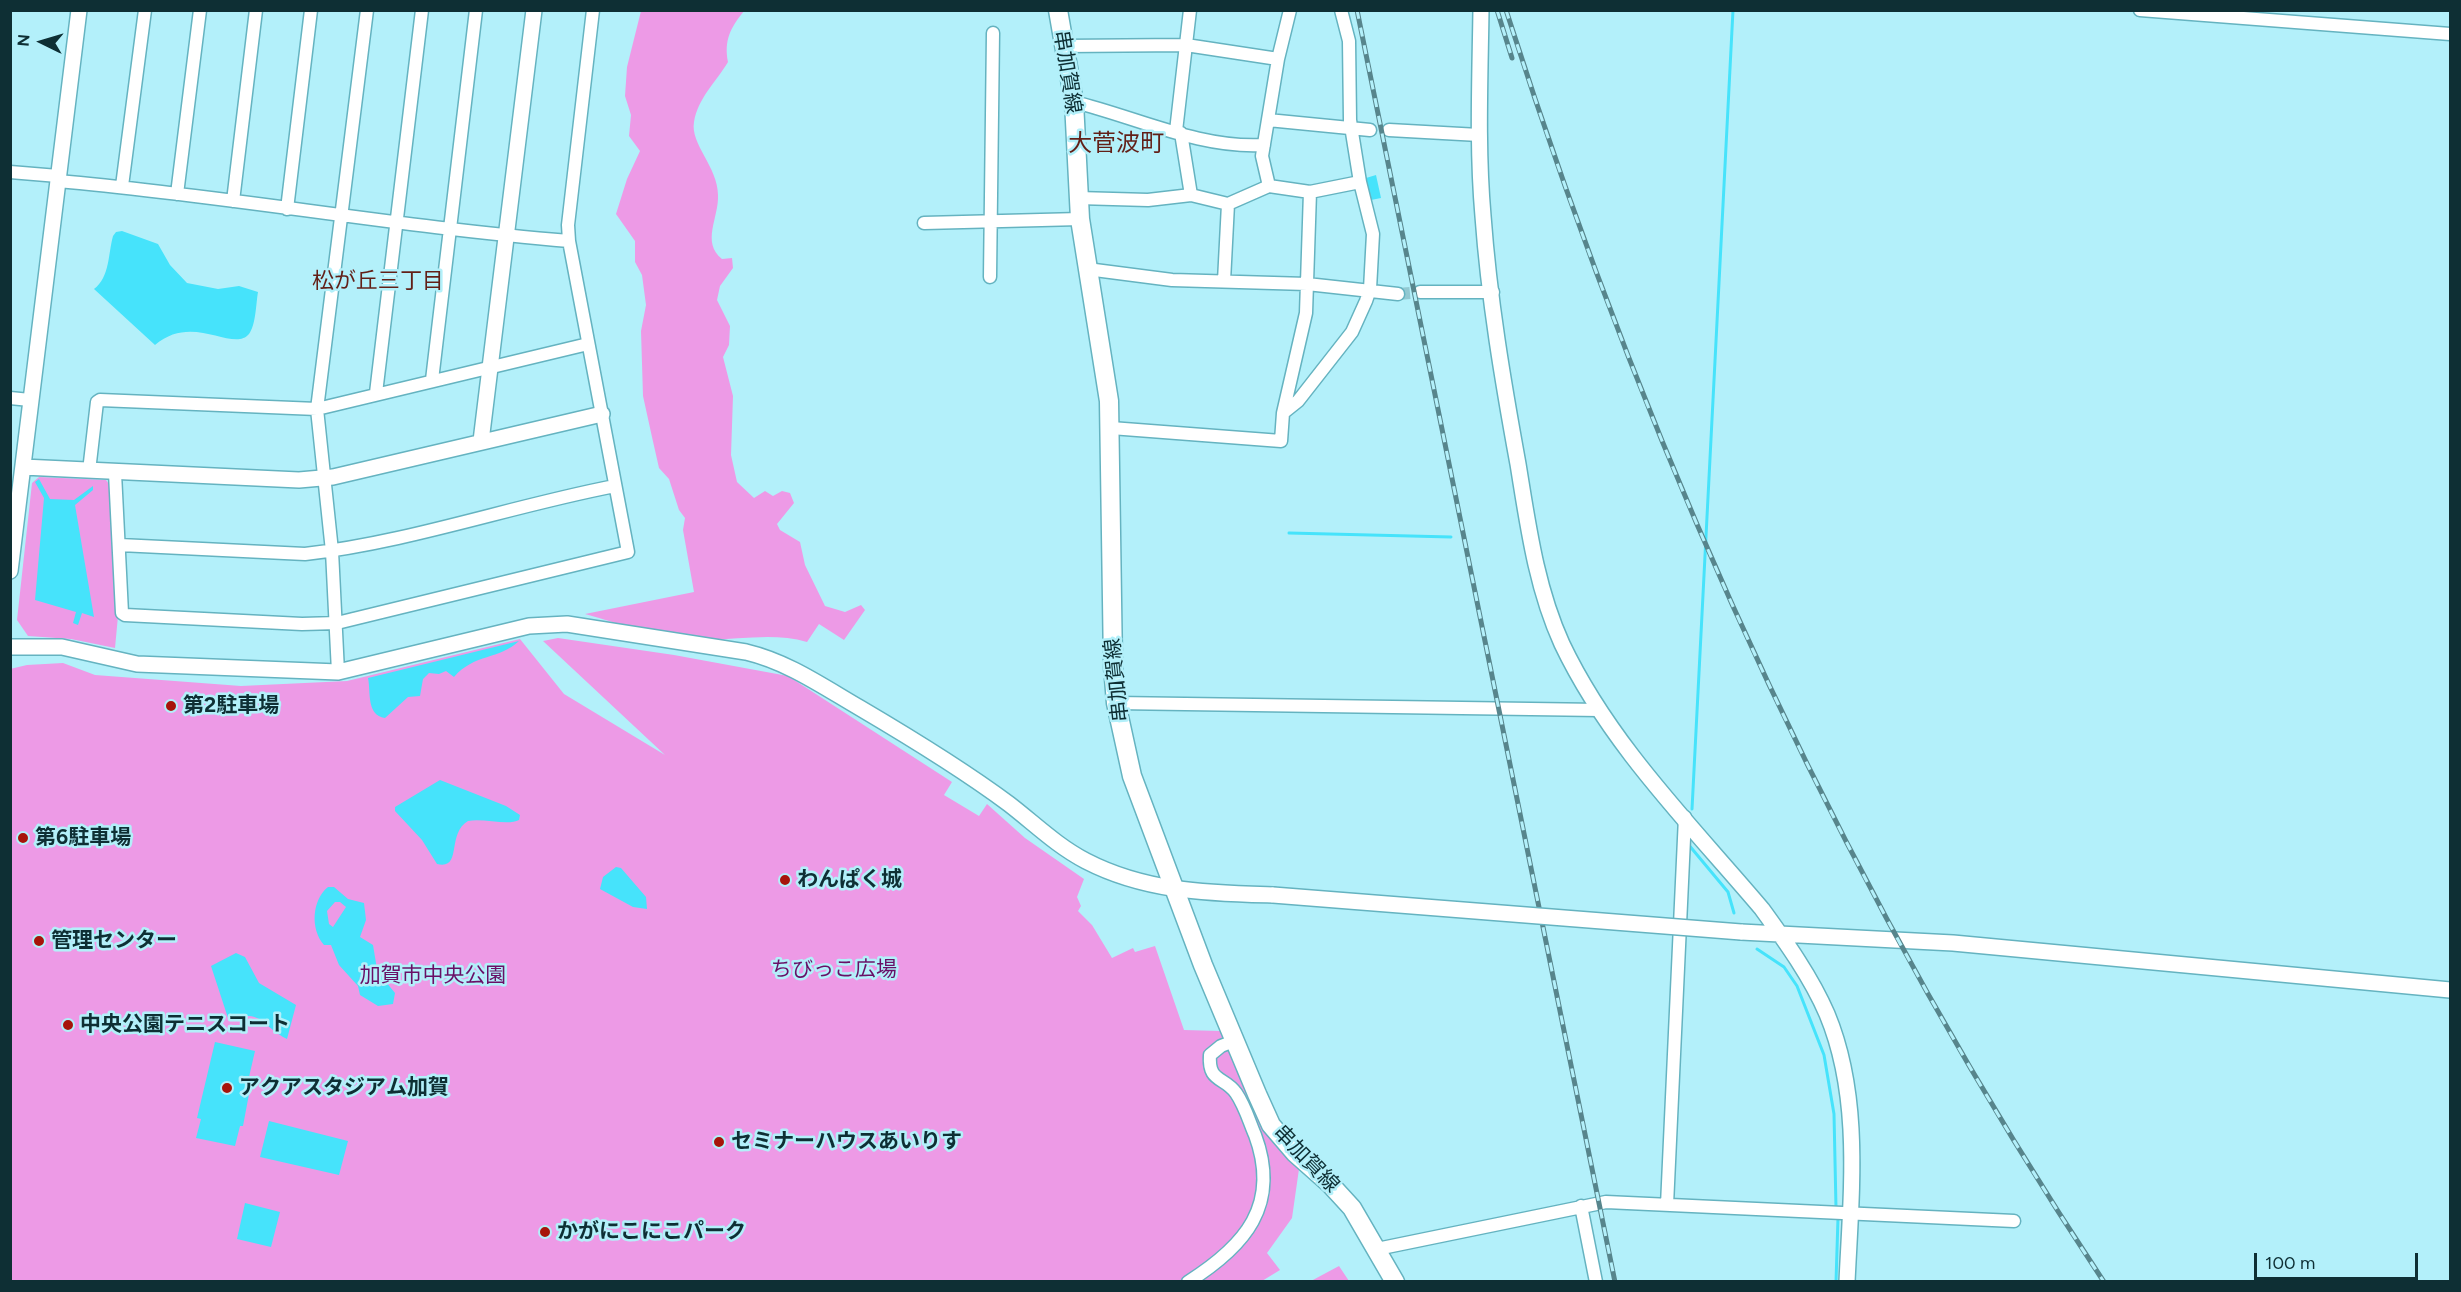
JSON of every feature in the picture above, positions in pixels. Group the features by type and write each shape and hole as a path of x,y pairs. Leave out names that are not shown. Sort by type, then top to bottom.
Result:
{"main road":[{"name":"串加賀線","path":"1058,10 1074,102 1080,219 1104,359 1110,428 1113,666 1116,703 1132,776 1234,1041 1271,1125 1295,1153 1330,1184 1352,1208 1377,1249 1389,1279"}],"street":[{"path":"10,572 79,10"},
{"path":"122,186 146,10"},
{"path":"177,194 200,10"},
{"path":"233,201 256,10"},
{"path":"287,209 311,10"},
{"path":"338,672 332,551 317,409 367,10"},
{"path":"376,393 422,10"},
{"path":"432,380 447,230 476,10"},
{"path":"482,441 489,367 534,10"},
{"path":"115,473 122,612 125,615 302,624 337,623 625,555 628,552 569,241 568,225 593,10"},
{"path":"1190,10 1179,132 1191,195"},
{"path":"1269,186 1262,156 1278,58 1290,10"},
{"path":"1283,413 1298,400 1352,332 1370,289 1373,234 1360,182 1351,128 1349,41 1341,10"},
{"path":"1481,10 1479,135 1483,217 1508,409 1534,561 1546,604 1563,645 1600,710 1634,762 1684,817 1781,935 1814,988 1836,1041 1850,1109 1850,1213 1847,1281"},
{"path":"2140,10 2451,34"},
{"path":"990,277 993,33"},
{"path":"1064,46 1186,45 1278,58"},
{"path":"1074,102 1209,141 1244,146 1264,145"},
{"path":"1268,120 1370,130"},
{"path":"1389,130 1479,135"},
{"path":"10,172 447,230 569,241"},
{"path":"1078,198 1148,200 1191,195 1228,204 1269,186 1310,192 1360,182"},
{"path":"1110,428 1281,441 1283,413 1301,342 1307,284 1310,192"},
{"path":"1224,281 1228,204"},
{"path":"924,223 1080,219"},
{"path":"1088,269 1172,280 1307,284 1370,289 1398,294"},
{"path":"1420,292 1492,292"},
{"path":"89,471 97,402 100,399 317,409 588,344"},
{"path":"10,398 30,400"},
{"path":"23,467 299,480 325,478 357,473 482,441 602,414"},
{"path":"120,545 305,554 332,551 424,532 615,486"},
{"path":"10,647 62,647 137,664 338,672 529,626 567,624 770,658 792,667 910,738 1011,805 1043,834 1087,861 1137,880 1174,890 1781,935 1964,944 2451,990"},
{"path":"1116,703 1600,710"},
{"path":"1667,1205 1684,817"},
{"path":"1188,1281 1233,1250 1248,1229 1261,1198 1265,1167 1251,1126 1235,1091 1212,1073 1209,1064 1210,1055 1221,1046 1234,1041"},
{"path":"1377,1249 1606,1202 2014,1221"},
{"path":"1581,1206 1596,1281"}],"green space":[{"path":"641,11 744,11 729,35 728,62 699,105 694,122 696,139 717,185 718,204 712,237 713,245 722,259 732,258 733,268 720,286 717,300 730,326 729,345 723,357 733,396 731,455 737,482 754,498 765,491 773,496 782,491 790,493 794,503 777,524 780,530 800,542 805,565 825,606 845,612 861,605 865,610 844,640 819,624 807,642 779,637 707,640 679,638 638,630 585,614 694,592 683,530 685,518 679,510 669,479 659,468 643,396 641,331 646,305 642,275 635,262 635,241 616,214 627,179 640,151 629,136 631,115 625,96 627,67"},
{"path":"39,477 106,480 109,484 118,616 115,648 71,639 28,636 17,620 32,483"},
{"name":"加賀市中央公園","path":"558,638 674,655 788,676 952,782 944,795 979,816 987,804 1025,838 1084,879 1077,897 1081,906 1078,911 1092,925 1112,958 1133,948 1135,952 1155,946 1184,1030 1220,1031 1262,1122 1285,1155 1299,1169 1292,1218 1267,1253 1280,1270 1262,1281 11,1281 10,669 27,665 63,663 95,675 241,686 347,681 520,639 564,694 665,755 543,641"},
{"path":"1339,1266 1349,1281 1311,1281"}],"water":[{"path":"1376,175 1381,198 1371,200 1366,178"},
{"path":"122,231 158,244 170,265 187,283 218,289 239,286 258,292 254,320 249,334 242,339 233,339 197,332 183,332 169,336 155,345 94,289 106,272 113,236 116,232"},
{"path":"39,479 50,499 74,500 93,486 93,490 75,505 94,617 82,613 78,625 73,623 76,612 35,600 44,498 35,482"},
{"path":"519,641 503,651 470,664 454,677 446,671 439,674 429,673 423,679 420,696 408,697 385,718 379,716 372,708 368,678"},
{"path":"440,780 506,806 520,815 519,820 514,822 468,821 461,827 450,862 437,864 422,840 395,811 395,807"},
{"path":"616,867 621,868 646,897 647,909 633,907 600,889 603,877"},
{"path":"328,887 334,887 348,899 364,903 366,920 360,937 373,945 377,969 359,978 366,983 375,975 381,976 395,993 393,1004 378,1006 360,995 358,986 339,965 331,945 324,945 319,938 315,915 323,893","holes":["335,902 340,902 346,907 333,927 329,924 327,911"]},
{"path":"236,953 245,957 259,983 296,1005 287,1039 256,1018 240,1016 228,1018 211,966"},
{"name":"アクアスタジアム加賀","path":"215,1042 255,1051 249,1077 252,1078 243,1126 240,1126 235,1146 196,1138 201,1119 197,1118"},
{"name":"アクアスタジアム加賀","path":"269,1121 348,1141 339,1175 260,1157"},
{"path":"245,1203 280,1212 271,1247 237,1239"}],"waterway":[{"path":"1692,809 1733,10"},
{"path":"1289,533 1451,537"},
{"path":"1688,844 1728,892 1734,913"},
{"path":"1757,949 1784,967 1797,986 1824,1055 1834,1114 1836,1208"},
{"path":"1836,1282 1838,1218"}],"tunnel":[{"path":"1398,294 1420,292"}],"railway":[{"path":"1357,10 1615,1282"},
{"path":"1497,10 1512,58"},
{"path":"1506,10 1562,177 1623,343 1689,506 1761,667 1838,825 1921,981 2009,1133 2104,1282"}],"place":[{"name":"第2駐車場","path":"171,706"},
{"name":"第6駐車場","path":"23,838"},
{"name":"わんぱく城","path":"785,880"},
{"name":"管理センター","path":"39,941"},
{"name":"中央公園テニスコート","path":"68,1025"},
{"name":"アクアスタジアム加賀","path":"227,1088"},
{"name":"セミナーハウスあいりす","path":"719,1142"},
{"name":"かがにこにこパーク","path":"545,1232"}],"district":[{"name":"大菅波町","path":"1116,144"},
{"name":"松が丘三丁目","path":"378,282"}],"park label":[{"name":"ちびっこ広場","path":"834,970"}]}
